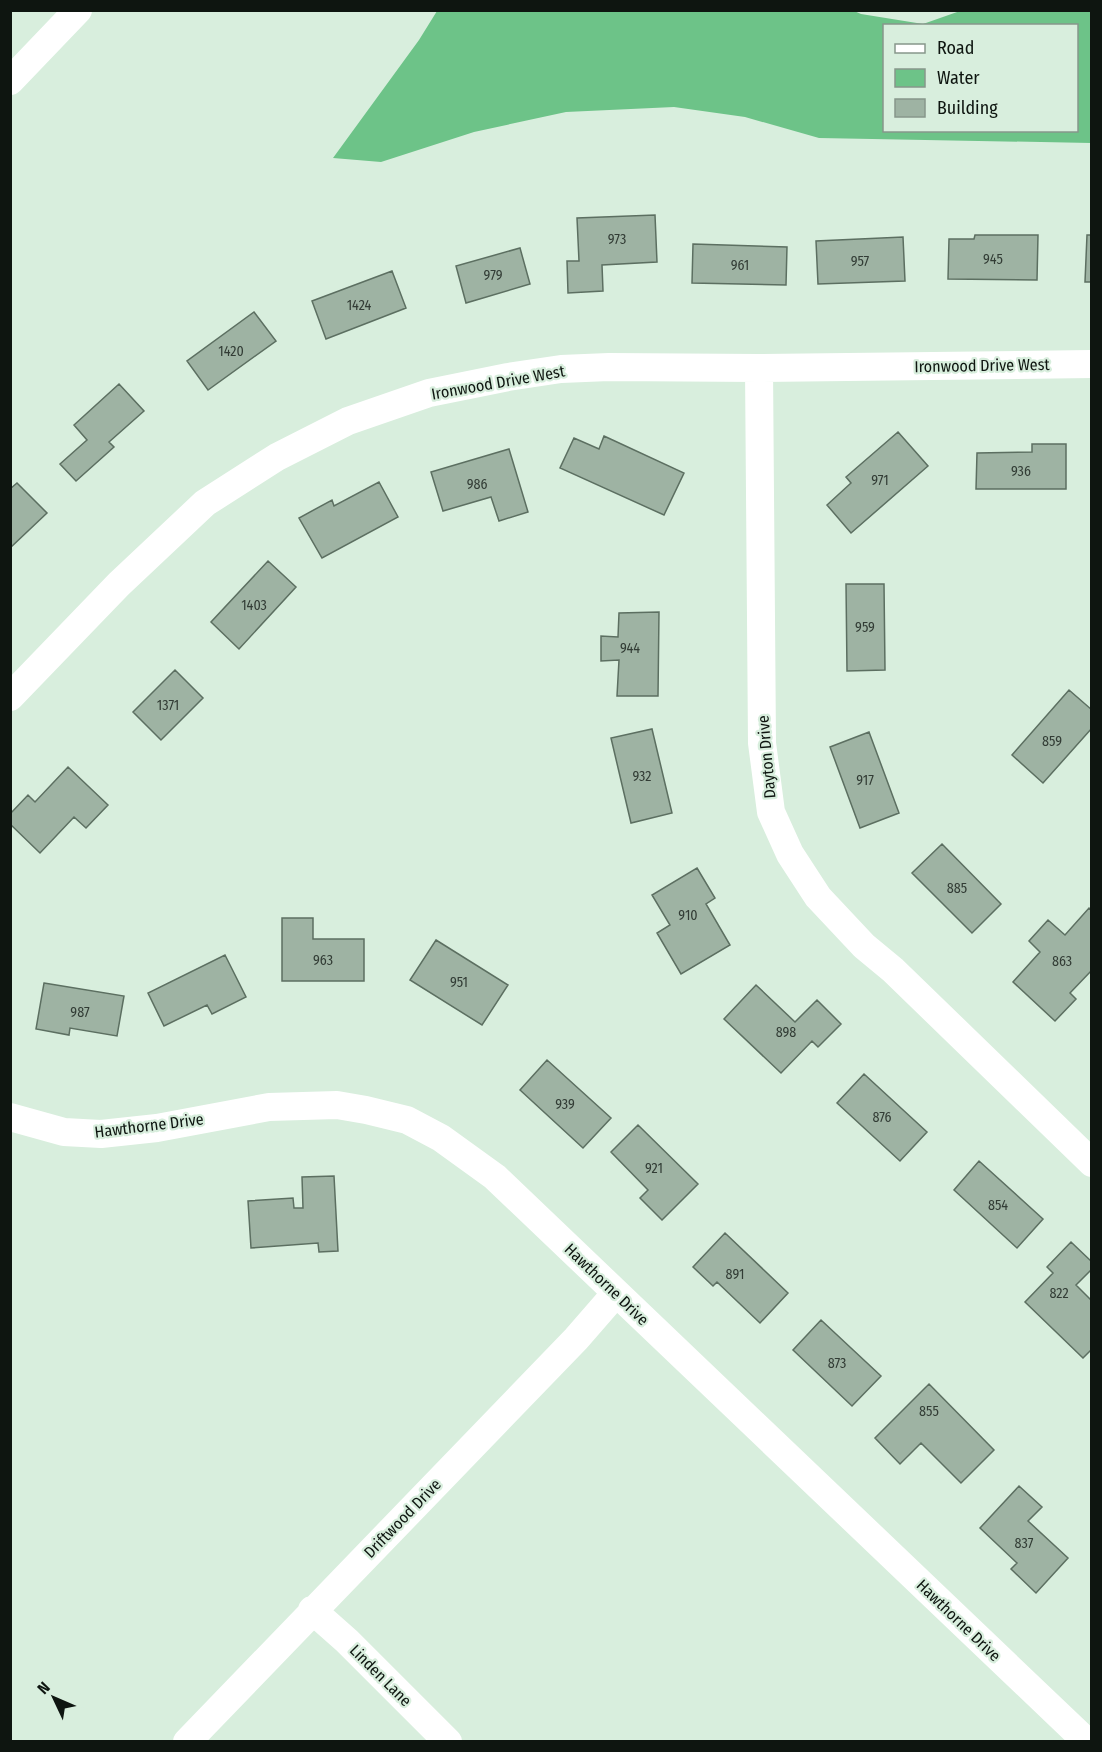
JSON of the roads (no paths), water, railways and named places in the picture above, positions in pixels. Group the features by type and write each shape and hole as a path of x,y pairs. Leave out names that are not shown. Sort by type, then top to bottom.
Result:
{"street":[{"path":"10,81 78,10"},
{"name":"Ironwood Drive West","path":"10,697 119,584 205,503 277,458 348,421 429,393 561,369 1092,364"},
{"name":"Dayton Drive","path":"759,368 762,743 771,812 790,854 818,897 864,945 1086,1146"},
{"name":"Hawthorne Drive","path":"10,1118 64,1132 100,1134 157,1128 269,1107 337,1105 407,1120 441,1138 495,1177 1087,1742"},
{"name":"Driftwood Drive","path":"187,1742 576,1339 616,1293"},
{"name":"Linden Lane","path":"312,1611 347,1641 448,1742"}],"water":[{"path":"852,10 861,14 923,24 960,11 1091,11 1091,143 819,138 745,117 674,107 566,112 474,132 381,162 333,158 419,40 437,11"}]}
